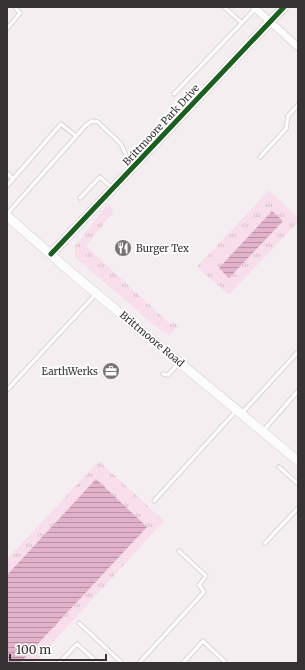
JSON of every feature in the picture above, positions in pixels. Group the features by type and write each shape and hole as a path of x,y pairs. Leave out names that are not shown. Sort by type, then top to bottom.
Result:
{"main road":[{"name":"Brittmoore Park Drive","path":"50,254 136,165 284,7"},
{"name":"Brittmoore Road","path":"7,215 96,293 298,461"}],"street":[{"path":"255,8 298,47"}],"lane":[{"path":"7,29 20,13 15,7"},
{"path":"224,7 242,23"},
{"path":"174,94 255,8"},
{"path":"260,158 286,129 288,116 298,105"},
{"path":"7,215 76,136 92,121 98,122 121,144 126,155 136,165"},
{"path":"7,186 61,124 76,136"},
{"path":"7,173 13,179"},
{"path":"80,198 100,177 113,188"},
{"path":"7,390 96,293"},
{"path":"154,501 298,352"},
{"path":"162,374 168,375 180,363"},
{"path":"262,432 298,391"},
{"path":"279,467 298,484"},
{"path":"265,544 298,508"},
{"path":"139,663 204,592 198,585 206,576 179,551"},
{"path":"79,623 122,663"},
{"path":"183,663 203,641 226,663"},
{"path":"59,663 77,644 98,663"}],"green space":[{"path":"269,190 298,218 298,222 229,295 197,267"},
{"path":"109,205 113,212 86,246 170,324 175,323 178,326 170,335 156,327 75,257 75,246 105,207"},
{"path":"99,461 164,521 34,663 20,663 147,527 96,480 7,575 7,559"}],"shaded area":[{"path":"272,211 283,221 229,278 219,268"},
{"path":"96,479 147,527 20,663 7,663 7,575"}],"cycle path":[{"path":"51,254 284,7"}],"place":[{"name":"Burger Tex","path":"123,248"},
{"name":"EarthWerks","path":"111,371"}]}
